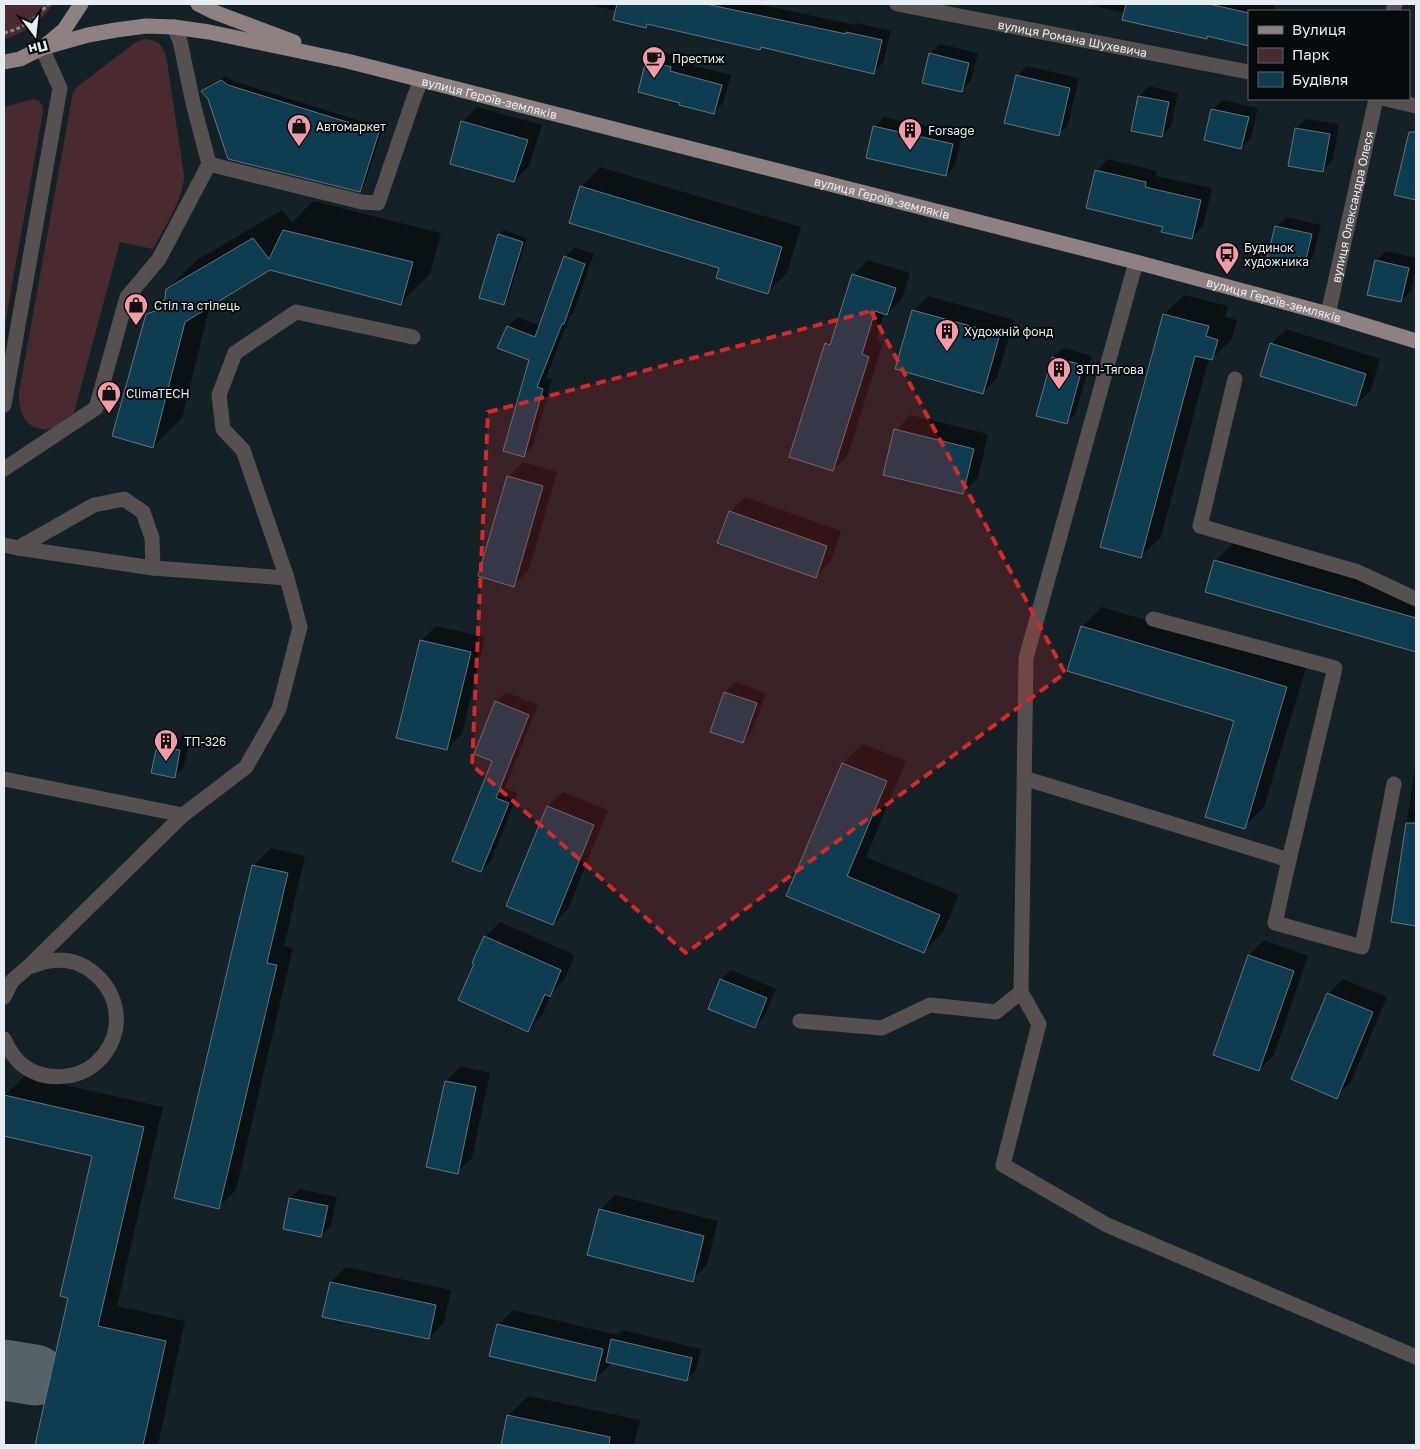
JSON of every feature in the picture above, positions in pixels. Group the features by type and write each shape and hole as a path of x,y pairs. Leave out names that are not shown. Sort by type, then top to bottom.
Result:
{"main road":[{"path":"42,48 64,30 81,4"},
{"path":"198,4 224,16 347,61"},
{"path":"4,62 20,59 42,48 88,35 146,26 174,26 209,32 347,61"},
{"name":"вулиця Героїв-земляків","path":"347,61 1136,262 1328,314 1416,341"}],"street":[{"name":"вулиця Романа Шухевича","path":"897,4 949,9 1248,72"},
{"path":"4,469 96,408 128,297 159,258 209,164 192,103 180,41 174,26"},
{"path":"4,406 60,88 42,48"},
{"path":"209,164 362,202 378,203 421,81"},
{"name":"вулиця Олександра Олеся","path":"1328,314 1376,100"},
{"path":"1390,100 1416,106"},
{"path":"1136,262 1026,658 1021,992 1039,1024 1003,1165 1107,1225 1416,1357"},
{"path":"4,997 12,981 183,815 246,767 278,710 300,627 288,578 242,450 223,430 219,395 234,353 296,312 412,337"},
{"path":"1234,379 1200,526 1358,572 1416,599"},
{"path":"11,547 94,505 124,499 143,512 152,538 153,568"},
{"path":"11,547 153,568 288,578"},
{"path":"1153,619 1335,668 1275,923 1362,947 1394,784"},
{"path":"1024,778 1289,860"},
{"path":"4,779 183,815"},
{"path":"4,1039 11,1054 25,1067 42,1074 60,1077 79,1073 96,1063 108,1049 115,1031 116,1012 111,993 100,977 84,965 65,960 45,961 27,968"},
{"path":"800,1021 882,1028 930,1005 996,1012 1021,992"}],"path":[{"path":"4,33 22,27 48,4"}],"highlighted area":[{"path":"871,311 1065,673 686,953 472,765 488,412"}],"green space":[{"path":"4,4 53,4 44,16 32,26 19,34 4,39"},
{"path":"144,39 158,43 166,55 184,175 181,193 173,213 153,249 120,242 72,416 56,427 40,429 28,423 24,418 20,406 19,392 73,92 78,86 136,42"},
{"path":"34,99 39,101 43,107 43,112 4,330 4,107"}],"building":[{"path":"617,4 706,4 882,40 874,74 761,47 760,50 647,24 646,28 613,20"},
{"path":"1126,4 1209,4 1248,13 1248,46 1207,36 1207,39 1122,20"},
{"path":"929,53 969,63 962,92 922,83"},
{"path":"646,60 671,67 670,71 722,85 714,114 638,92"},
{"path":"1016,75 1070,88 1059,136 1004,123"},
{"name":"Автомаркет","path":"221,80 228,85 379,132 360,192 228,159 208,99 201,91"},
{"path":"1138,96 1169,102 1162,137 1131,131"},
{"path":"1211,109 1249,117 1241,149 1204,140"},
{"path":"461,121 528,140 514,182 450,164"},
{"name":"Forsage","path":"873,126 953,144 946,176 866,158"},
{"path":"1295,128 1330,134 1323,172 1288,166"},
{"path":"1409,132 1416,132 1416,200 1394,195"},
{"path":"1095,170 1146,182 1145,187 1201,200 1192,239 1161,232 1163,227 1086,208"},
{"path":"580,186 782,247 768,294 716,278 719,268 569,223"},
{"path":"1275,226 1312,234 1304,268 1267,259"},
{"path":"283,230 413,262 401,305 270,270 185,322 153,448 112,436 146,314 155,311 165,298 166,289 253,238 269,259"},
{"path":"498,234 523,242 504,305 479,298"},
{"path":"564,256 585,264 564,324 562,324 537,387 543,389 524,457 503,451 529,360 497,348 507,326 535,337"},
{"path":"1375,260 1409,268 1401,302 1367,295"},
{"path":"852,274 896,288 887,315 875,311 862,354 869,357 833,471 789,457 825,343 830,345"},
{"name":"Художній фонд","path":"912,310 1000,334 983,394 895,369"},
{"path":"1163,314 1209,326 1206,336 1218,340 1212,360 1195,356 1141,558 1100,547"},
{"path":"1270,343 1366,374 1356,406 1260,376"},
{"name":"ЗТП-Тягова","path":"1052,357 1083,365 1067,424 1036,416"},
{"path":"894,429 974,449 963,494 883,475"},
{"path":"507,476 543,486 514,587 478,576"},
{"path":"729,511 827,546 816,578 717,543"},
{"path":"1214,560 1416,618 1416,652 1205,592"},
{"path":"1081,626 1287,687 1245,829 1205,817 1234,721 1067,671"},
{"path":"420,640 471,652 447,750 396,738"},
{"path":"724,692 757,703 743,743 710,732"},
{"path":"495,701 529,715 496,798 509,803 481,872 452,861 492,761 474,754"},
{"name":"ТП-326","path":"157,746 180,750 175,778 151,773"},
{"path":"842,763 887,781 847,876 940,915 924,953 786,896"},
{"path":"547,806 594,825 553,925 506,906"},
{"path":"1406,823 1416,823 1416,926 1391,922"},
{"path":"252,865 288,873 267,963 277,965 219,1209 174,1198"},
{"path":"484,936 561,970 550,997 545,994 528,1032 458,1000"},
{"path":"1248,955 1294,971 1259,1071 1213,1055"},
{"path":"720,979 767,998 755,1028 708,1009"},
{"path":"1327,993 1373,1012 1337,1099 1291,1079"},
{"path":"445,1081 476,1087 458,1174 426,1167"},
{"path":"4,1095 144,1127 98,1326 166,1341 143,1445 35,1445 68,1298 60,1296 92,1156 4,1136"},
{"path":"289,1198 328,1206 321,1237 283,1229"},
{"path":"599,1209 704,1236 693,1282 587,1255"},
{"path":"330,1282 436,1305 429,1339 322,1317"},
{"path":"497,1324 603,1349 595,1381 489,1356"},
{"path":"611,1339 692,1358 687,1381 606,1362"},
{"path":"507,1415 610,1437 609,1445 501,1445"}],"taxiway":[{"path":"4,1370 35,1375"}],"place":[{"name":"Престиж","path":"654,79"},
{"name":"Автомаркет","path":"299,147"},
{"name":"Forsage","path":"910,151"},
{"name":"Будинок художника","path":"1227,275"},
{"name":"Стіл та стілець","path":"136,326"},
{"name":"Художній фонд","path":"947,352"},
{"name":"ЗТП-Тягова","path":"1059,390"},
{"name":"ClimaTECH","path":"109,414"},
{"name":"ТП-326","path":"166,762"}]}
